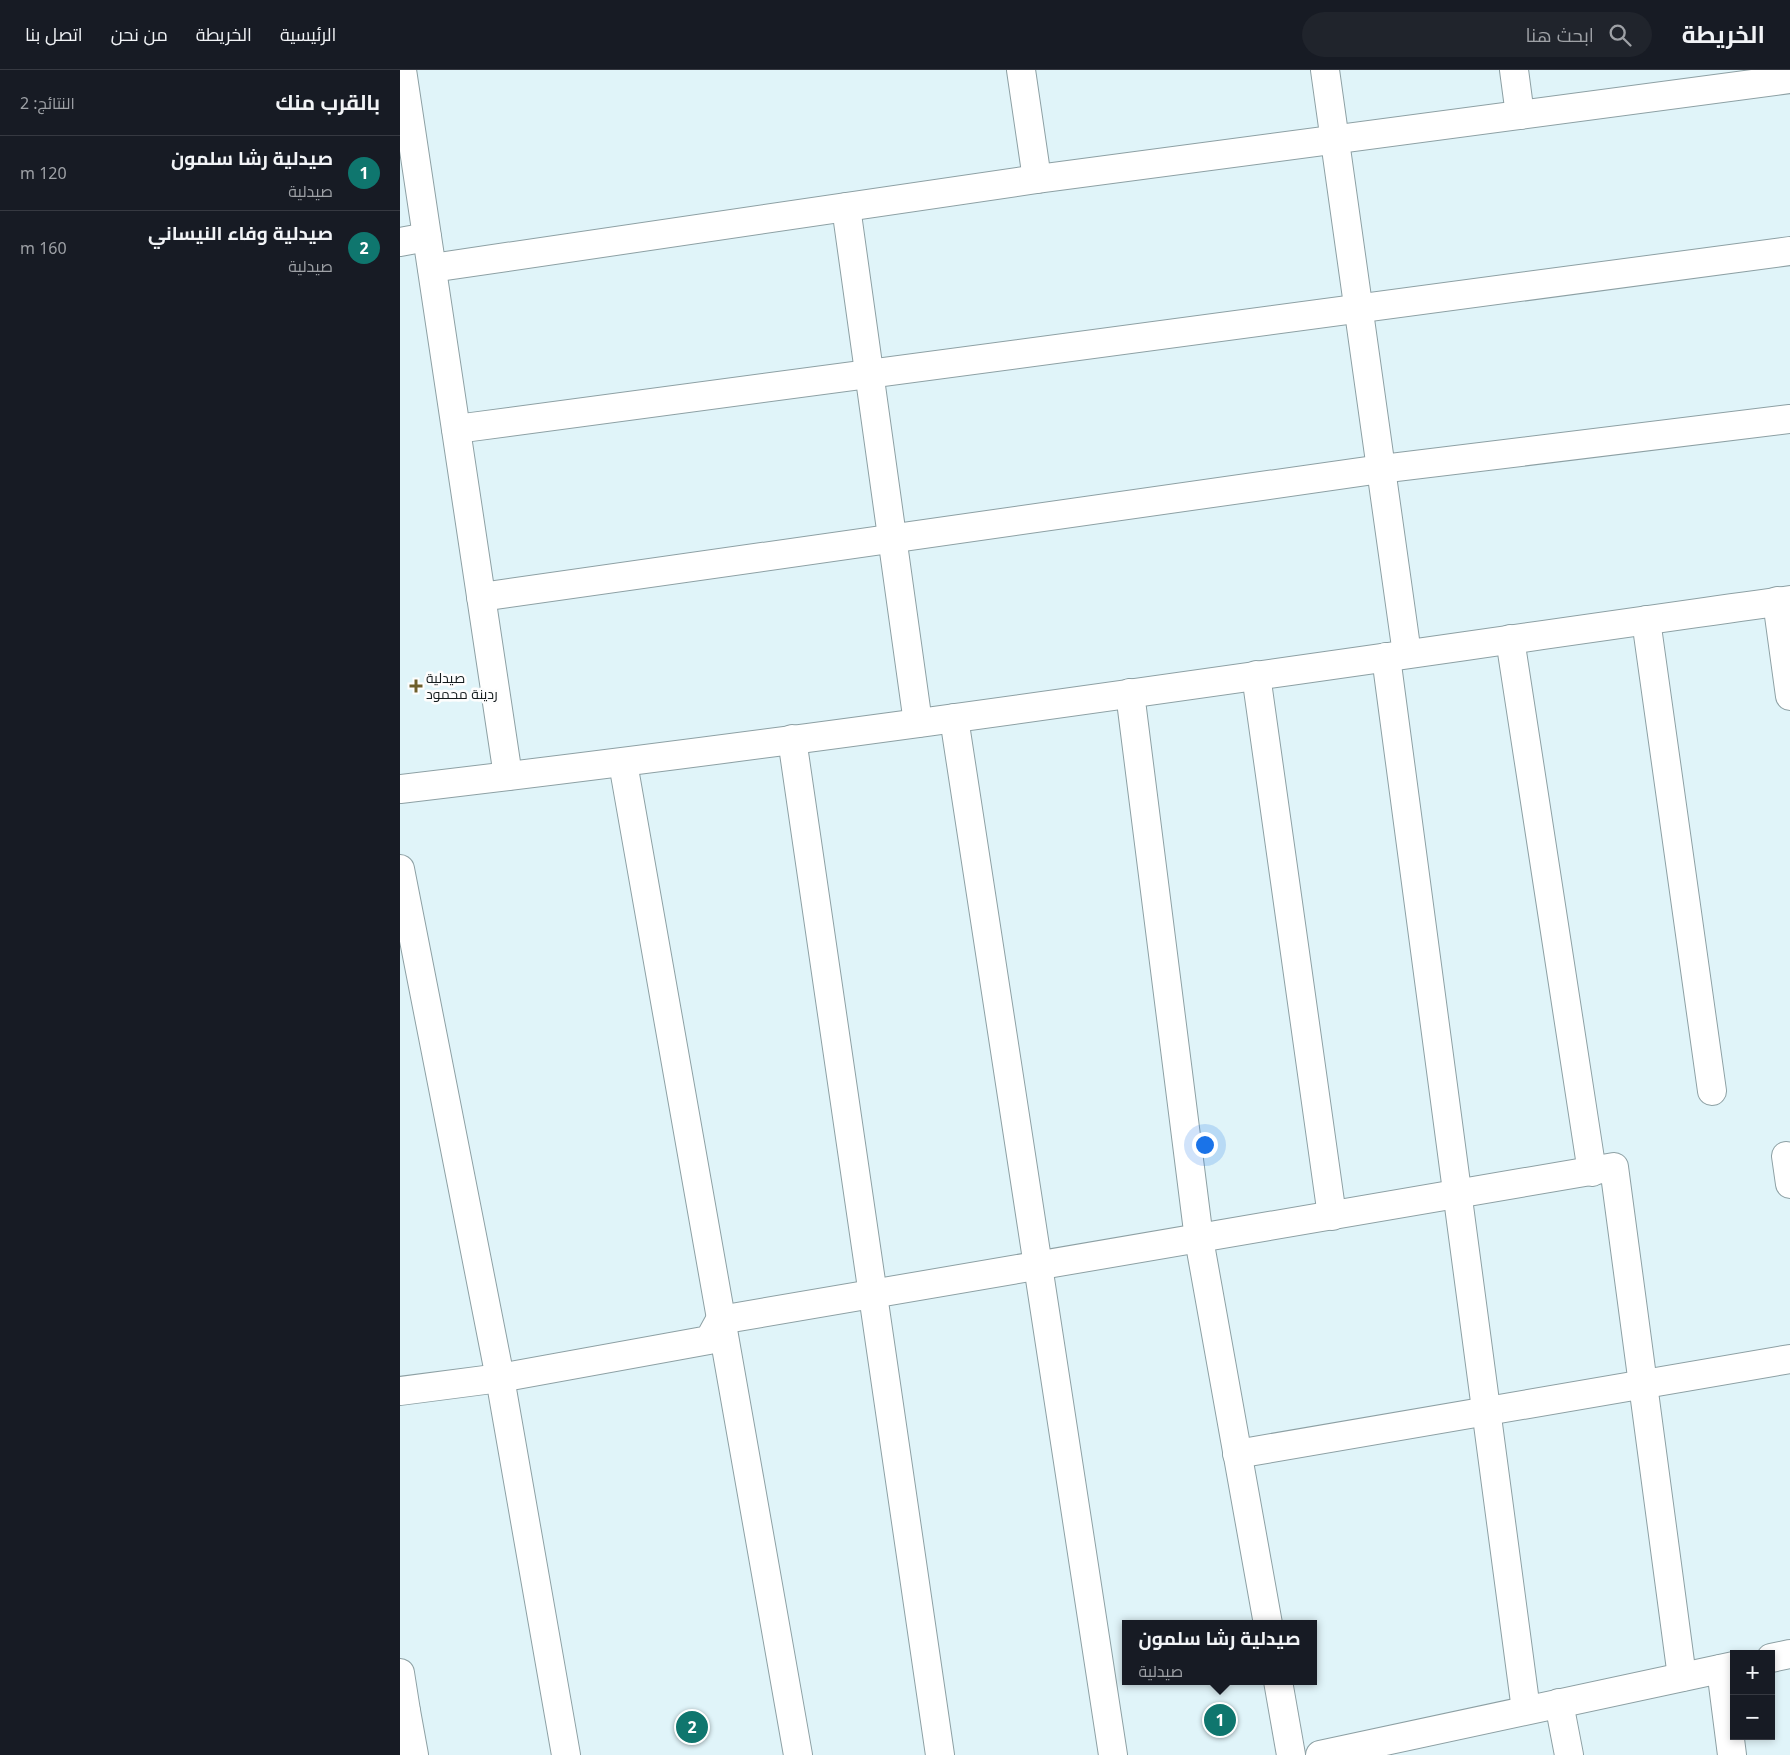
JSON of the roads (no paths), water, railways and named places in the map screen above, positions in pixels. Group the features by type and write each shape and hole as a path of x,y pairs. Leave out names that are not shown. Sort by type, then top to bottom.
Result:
{"street":[{"path":"402,70 508,776"},
{"path":"1021,70 1037,180"},
{"path":"1326,70 1381,469 1397,655 1458,1194 1526,1710"},
{"path":"1514,70 1520,115"},
{"path":"432,268 1037,180 1790,79"},
{"path":"846,207 918,723"},
{"path":"400,242 427,237"},
{"path":"456,428 1790,251"},
{"path":"481,597 1381,469 1790,419"},
{"path":"400,789 623,763 918,723 1784,600 1790,696"},
{"path":"1646,620 1712,1092"},
{"path":"1510,640 1592,1172"},
{"path":"1256,676 1332,1216"},
{"path":"1130,693 1199,1239 1267,1620"},
{"path":"954,718 1113,1755"},
{"path":"792,739 940,1755"},
{"path":"623,763 798,1755"},
{"path":"400,868 500,1378 566,1755"},
{"path":"1786,1156 1790,1184"},
{"path":"720,1320 1614,1167 1682,1677"},
{"path":"400,1391 500,1378 709,1340 720,1320"},
{"path":"1237,1454 1790,1359"},
{"path":"1775,1657 1790,1654"},
{"path":"1320,1755 1419,1744 1526,1710 1727,1668 1732,1755"},
{"path":"400,1673 403,1711 414,1755"},
{"path":"1279,1685 1291,1755"},
{"path":"1559,1703 1569,1755"}],"place":[{"name":"صيدلية ردينة محمود","path":"416,686"},
{"name":"صيدلية رشا سلمون","path":"1220,1720"},
{"name":"صيدلية وفاء النيساني","path":"692,1727"}]}
